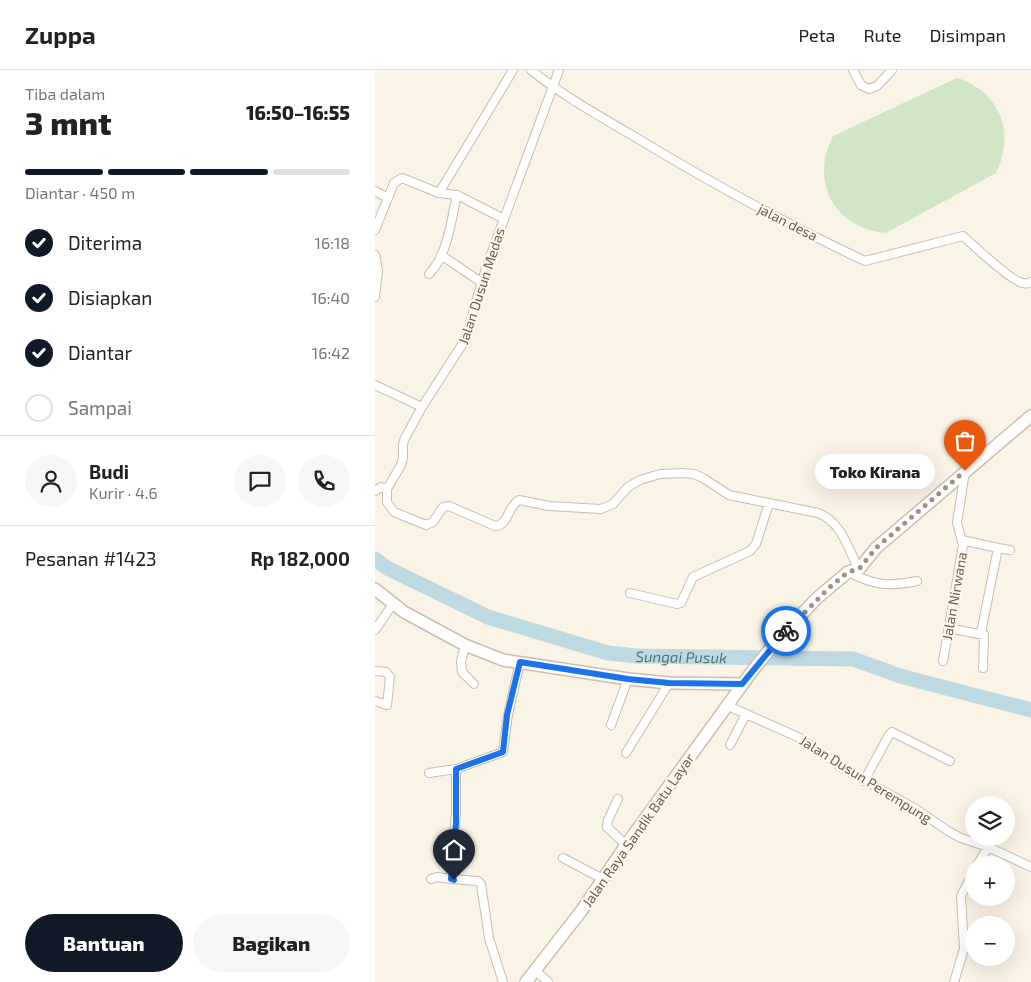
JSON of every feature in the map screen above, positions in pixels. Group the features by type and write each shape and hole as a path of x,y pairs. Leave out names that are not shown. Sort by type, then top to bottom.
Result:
{"main road":[{"name":"Jalan Raya Sandik Batu Layar","path":"525,982 578,915 726,705 775,643 816,600 853,571 876,548 1031,416"},
{"path":"375,589 393,604 465,645 489,656 628,679 669,683 748,677"}],"street":[{"path":"439,193 513,70"},
{"path":"531,70 552,87"},
{"name":"Jalan Dusun Medas","path":"387,489 401,465 404,441 422,407 465,340 481,282 559,70"},
{"path":"853,70 861,85 869,89 877,86 892,70"},
{"name":"jalan desa","path":"552,87 690,170 865,261 963,236 991,261 1019,282 1024,284 1031,282"},
{"path":"375,230 395,182 402,178 439,193 457,194 504,219"},
{"path":"375,191 388,198"},
{"path":"429,274 437,265 441,256 457,194"},
{"path":"375,255 378,270 375,297"},
{"path":"441,256 481,282"},
{"path":"375,385 422,407"},
{"name":"Jalan Nirwana","path":"943,661 963,548 957,526 957,518 965,471"},
{"path":"375,491 381,487 387,489 387,502 393,512 426,525 433,522 442,508 447,506 496,526 503,524 513,505 519,500 549,506 601,509 613,504 635,482 660,474 683,473 698,475 729,495 818,513 833,521 853,571 867,582 899,585 917,581"},
{"path":"631,593 677,604 681,603 693,577 753,548 769,503"},
{"path":"962,540 1010,550"},
{"path":"983,668 984,636 981,634 998,548"},
{"path":"375,630 393,604"},
{"path":"948,628 981,634"},
{"path":"465,645 461,662 462,672 474,684"},
{"path":"429,773 456,769 503,752 507,715 520,662"},
{"path":"375,671 388,673 390,677 387,704 375,701"},
{"path":"611,726 628,679"},
{"path":"626,753 669,683"},
{"name":"Jalan Dusun Perempung","path":"726,705 802,738 833,762 916,809 948,831 965,839"},
{"path":"731,745 746,714"},
{"path":"864,781 889,735 893,732 950,761"},
{"path":"451,879 456,818 456,769"},
{"path":"618,799 608,820 607,827 626,845"},
{"path":"982,856 988,846"},
{"name":"Jalan Dusun Perempung","path":"988,846 1031,867"},
{"path":"563,858 603,879"},
{"path":"431,879 437,877 480,883 489,938 503,982"},
{"path":"954,982 964,950 961,896 965,888"},
{"path":"535,970 548,982"}],"green space":[{"path":"957,78 972,84 984,93 994,103 1000,116 1004,129 1004,144 1002,158 996,173 886,233 871,230 846,218 830,197 825,184 826,154 833,136"}],"waterway":[{"name":"Sungai Pusuk","path":"375,559 387,568 488,617 608,653 637,656 853,659 900,676 1031,710"}],"way so far":[{"path":"786,631 831,586 848,572 859,569 876,548 965,471"}],"place":[{"name":"Toko Kirana","path":"965,471"}],"route":[{"path":"454,880 451,879 456,823 456,769 503,752 507,715 520,662 628,679 669,683 742,684 786,631"}]}
